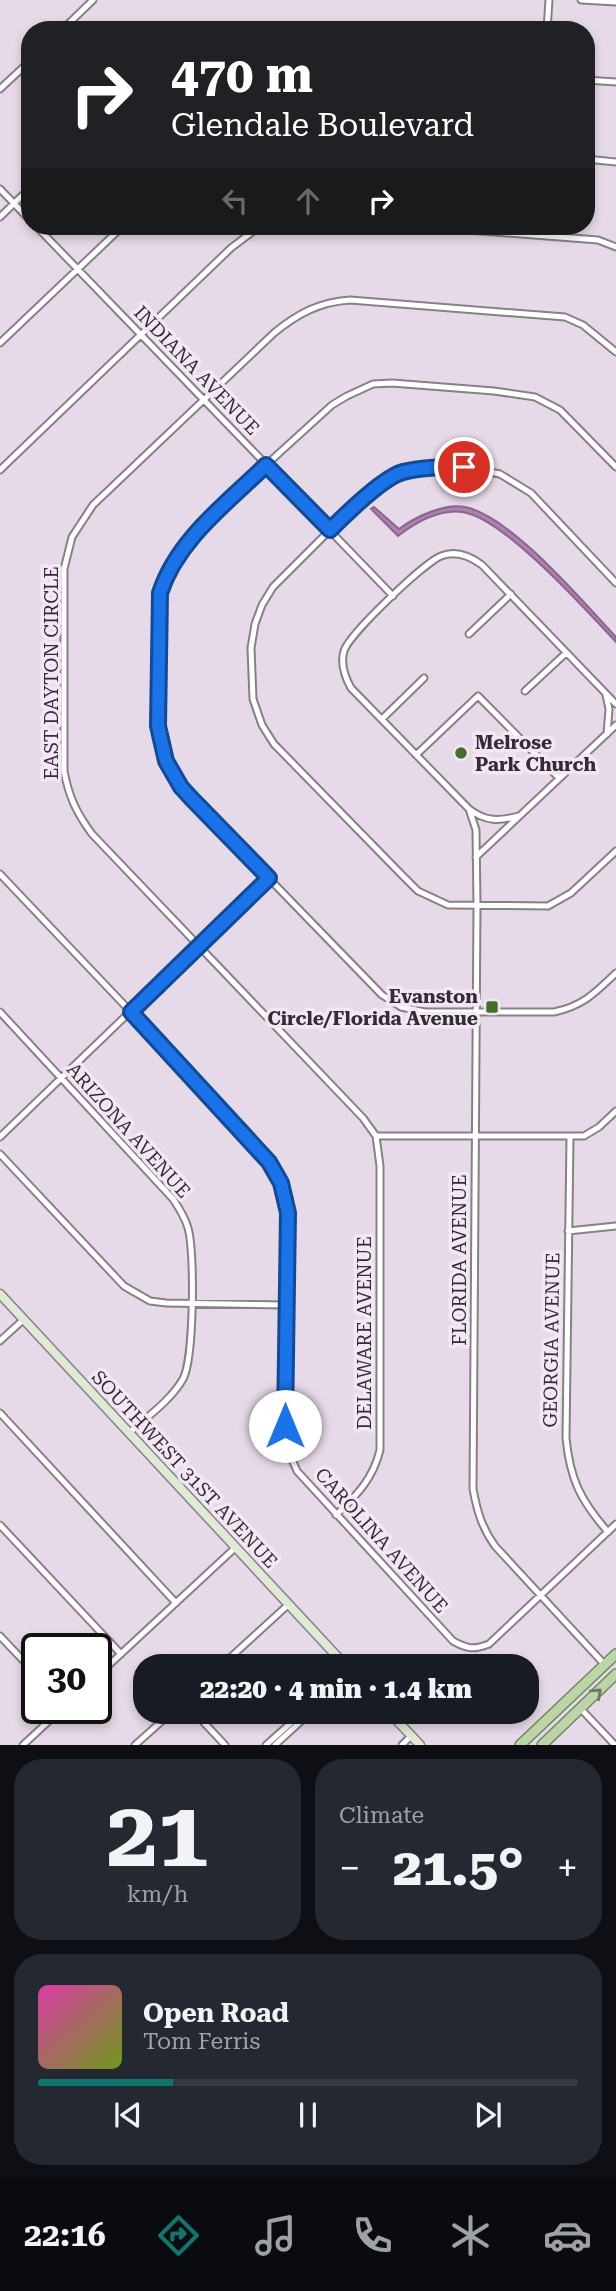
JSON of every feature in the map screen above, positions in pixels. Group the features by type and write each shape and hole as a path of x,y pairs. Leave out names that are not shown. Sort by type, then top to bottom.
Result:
{"main road":[{"name":"SOUTHWEST 31ST AVENUE","path":"0,1294 335,1654"},
{"path":"520,1745 616,1654"},
{"path":"542,1745 616,1674"},
{"path":"400,1724 420,1745"}],"street":[{"path":"71,21 93,0"},
{"path":"548,21 549,0"},
{"path":"581,0 616,2"},
{"path":"0,89 21,69"},
{"path":"595,81 616,82"},
{"path":"595,160 616,162"},
{"path":"0,189 21,210"},
{"path":"0,216 21,196"},
{"name":"INDIANA AVENUE","path":"45,235 393,596"},
{"path":"0,344 114,235"},
{"path":"0,470 231,248 248,235"},
{"path":"532,235 597,240 616,247"},
{"name":"EAST DAYTON CIRCLE","path":"376,1136 363,1118 92,834 77,814 68,792 64,771 64,569 72,537 93,505 274,332 303,312 333,301 350,300 565,317 583,325 616,352"},
{"path":"616,467 560,410 535,397 392,383 373,384 347,396 326,410 183,546 165,578 160,593 158,726 166,761 181,787 382,995 401,1007 425,1013 554,1012 570,1009 593,996 616,973"},
{"path":"616,583 531,493 500,474 464,467 430,467 400,473 373,491 273,587 255,624 251,648 253,699 262,725 274,744 418,891 448,905 548,906 571,893 616,851"},
{"path":"519,816 503,820 480,817 351,688 345,676 344,652 350,640 393,596 432,562 453,554 474,559 616,704"},
{"path":"469,634 511,594"},
{"path":"525,691 566,653"},
{"path":"382,719 424,678"},
{"path":"605,693 609,709 607,734"},
{"path":"416,755 478,696 559,778"},
{"path":"475,857 616,725"},
{"name":"FLORIDA AVENUE","path":"470,809 476,830 477,905 473,1489 477,1513 495,1546 605,1665"},
{"name":"CAROLINA AVENUE","path":"0,874 269,1162 281,1183 288,1213 285,1305 286,1440 289,1455 297,1471 453,1641 464,1647 474,1649 489,1644 541,1596"},
{"path":"0,1137 269,878"},
{"name":"ARIZONA AVENUE","path":"0,1012 173,1199 189,1229 192,1303 188,1365 183,1379 171,1394 129,1433"},
{"path":"376,1136 584,1136 616,1111"},
{"name":"DELAWARE AVENUE","path":"335,1515 370,1480 380,1450 380,1166 376,1136"},
{"name":"GEORGIA AVENUE","path":"570,1137 566,1438 568,1463 579,1494 608,1532"},
{"path":"0,1154 124,1286 150,1301 285,1305"},
{"path":"568,1231 616,1226"},
{"path":"0,1341 23,1320"},
{"path":"0,1413 176,1603"},
{"path":"541,1596 616,1524"},
{"path":"0,1525 121,1654"},
{"path":"112,1662 236,1547"},
{"path":"235,1654 289,1604"},
{"path":"0,1636 21,1658"},
{"path":"580,1709 615,1745"},
{"path":"23,1745 46,1724"},
{"path":"135,1745 159,1724"},
{"path":"205,1724 225,1745"},
{"path":"266,1745 290,1724"},
{"path":"275,1745 298,1724"},
{"path":"402,1745 411,1736"}],"shaded area":[{"path":"374,507 399,529 421,516 448,507 465,507 483,514 503,526 545,562 616,637 616,642 521,547 479,518 462,512 436,515 398,536 371,509"}],"place":[{"name":"Melrose Park Church","path":"461,753"},
{"name":"Evanston Circle/Florida Avenue","path":"492,1007"}],"route":[{"path":"285,1426 288,1213 281,1183 269,1162 131,1012 269,878 181,787 166,761 158,726 160,593 165,578 183,546 266,465 330,530 373,491 400,473 430,467 464,467"}]}
